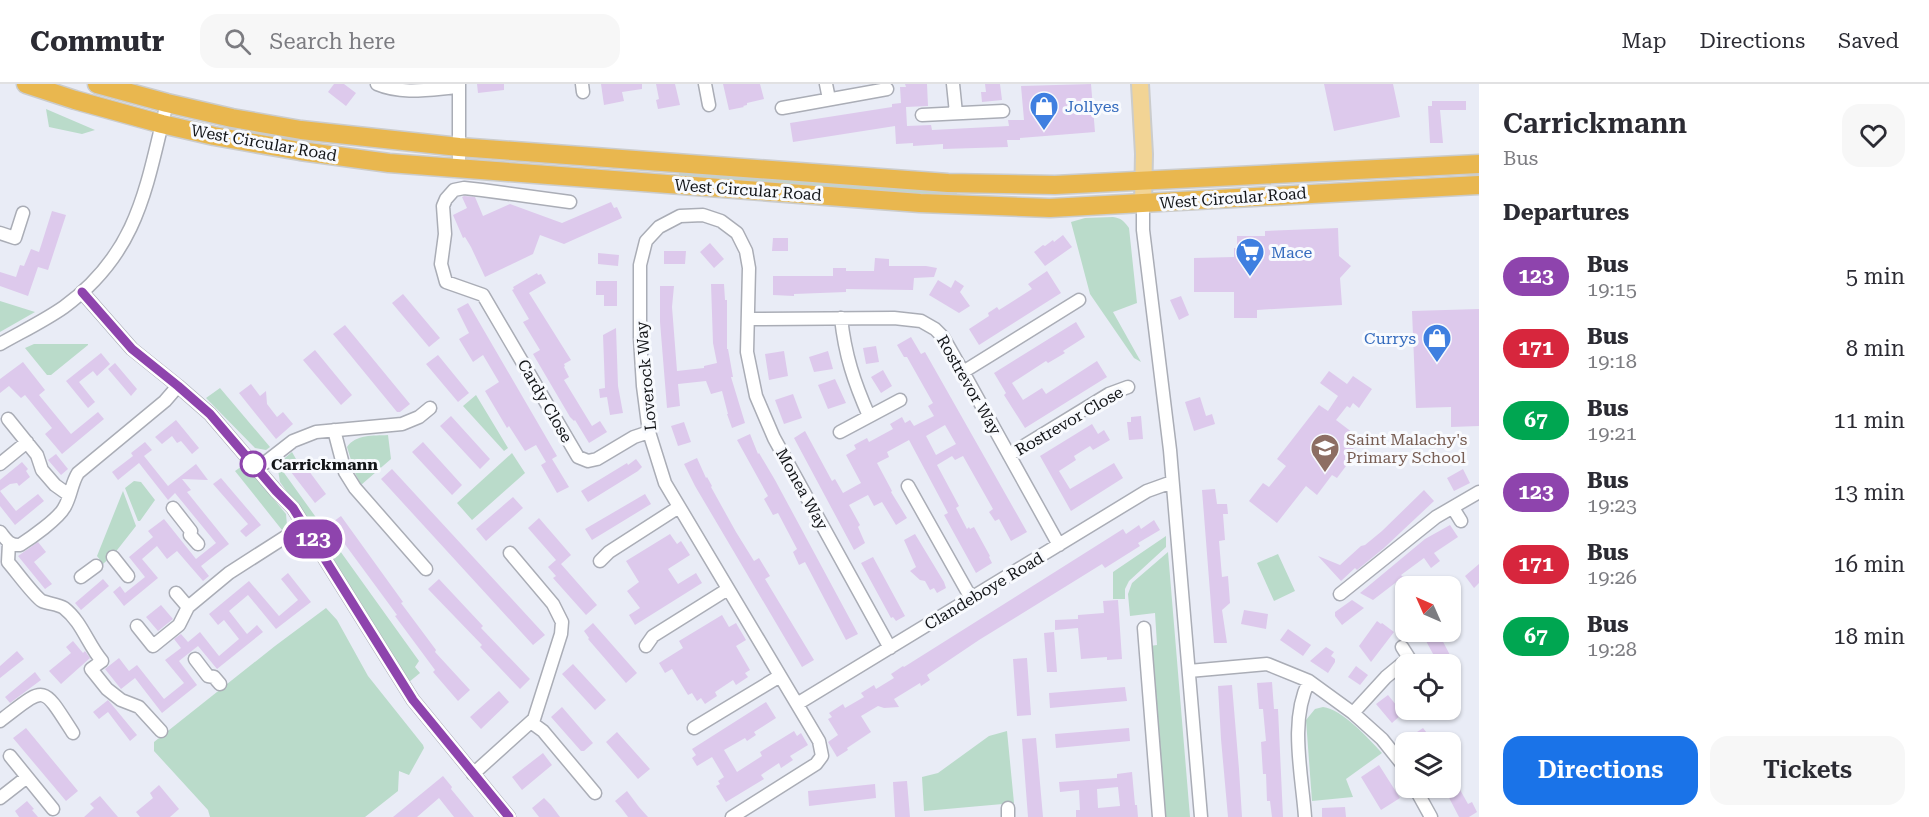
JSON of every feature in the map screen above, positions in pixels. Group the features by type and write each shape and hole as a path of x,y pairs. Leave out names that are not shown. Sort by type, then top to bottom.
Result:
{"highway":[{"name":"West Circular Road","path":"26,84 75,100 214,136 389,163 920,203 1050,208 1143,191 1479,164"},
{"name":"West Circular Road","path":"97,84 232,118 301,130 459,147 948,183 1055,185 1143,191 1298,194 1479,185"}],"main road":[{"path":"1140,84 1144,148 1143,191"}],"street":[{"path":"377,84 389,89 406,91 459,86 459,168"},
{"path":"705,84 709,105"},
{"path":"826,84 829,99"},
{"path":"953,84 956,113"},
{"path":"782,108 887,89"},
{"path":"0,344 62,308 109,265 131,230 144,195 167,103"},
{"path":"922,115 1003,111"},
{"name":"Cardy Close","path":"570,202 464,188 454,190 443,206 445,234 441,264 446,282 483,295 578,457 588,461 597,459 634,437 649,432"},
{"path":"1143,191 1143,230 1172,482 1201,817"},
{"path":"0,233 15,238 23,213"},
{"name":"Loverock Way","path":"732,817 816,764 822,756 819,741 665,483 649,432 643,386 640,338 640,265 646,241 659,227 680,216 703,215 721,221 737,233 746,251 749,267 748,320"},
{"path":"82,292 132,349 210,414 293,508 409,694 509,817"},
{"path":"963,372 1079,300"},
{"path":"841,318 843,340 854,382 869,416"},
{"name":"Rostrevor Way","path":"748,320 894,318 921,321 935,328 943,337 1059,545"},
{"name":"Monea Way","path":"748,320 747,352 756,396 774,438 890,648"},
{"path":"0,532 9,543 14,546 20,545 49,523 64,509 78,472 165,400 178,386"},
{"name":"Rostrevor Close","path":"1009,455 1109,394 1128,387"},
{"path":"840,432 900,399"},
{"path":"257,469 293,441 316,432 402,424 419,417 429,408"},
{"path":"8,419 37,455 42,470 55,485 69,495"},
{"path":"334,430 345,472 355,488 426,569"},
{"path":"0,464 27,442"},
{"name":"Clandeboye Road","path":"797,704 1147,491 1172,482"},
{"path":"908,486 971,598"},
{"path":"1341,594 1436,517 1479,492"},
{"path":"600,561 609,552 679,507"},
{"path":"173,508 198,544"},
{"path":"1453,508 1461,521"},
{"path":"136,626 153,646 180,625 188,607 230,573 304,525"},
{"path":"9,543 8,562 15,571 40,600 63,607 87,636 92,650 102,661 91,669 107,689 121,700 139,707 160,731"},
{"path":"473,774 532,723 561,634 562,622 554,604 510,553"},
{"path":"113,557 128,576"},
{"path":"81,577 96,566"},
{"path":"646,646 652,636 728,589"},
{"path":"176,593 188,607"},
{"path":"1144,628 1160,817"},
{"path":"1353,713 1386,677 1410,658 1402,647"},
{"path":"195,658 208,676 214,677 220,684"},
{"path":"1189,671 1268,664 1309,681 1353,713 1382,739 1395,755"},
{"path":"694,728 780,676"},
{"path":"1305,817 1298,722 1309,681"},
{"path":"0,721 33,696 41,694 47,696 55,705 73,734"},
{"path":"532,723 543,731 595,793"},
{"path":"10,756 53,809"},
{"path":"0,798 27,777"},
{"path":"1421,798 1431,817"}],"green space":[{"path":"46,109 95,130 82,134 49,127"},
{"path":"679,171 957,193 956,199 679,177"},
{"path":"1113,217 1122,220 1129,228 1137,303 1113,312 1141,362 1134,358 1090,294 1071,222 1085,218"},
{"path":"0,301 35,312 0,332"},
{"path":"34,344 88,345 51,375 47,375 25,348"},
{"path":"220,388 270,447 266,450 255,448 206,398"},
{"path":"476,395 508,448 504,451 463,406"},
{"path":"388,435 391,459 361,485 347,447 360,438"},
{"path":"292,452 296,459 282,470 419,661 415,667 420,673 409,682 317,534 280,482 279,463"},
{"path":"512,453 525,473 472,520 457,503"},
{"path":"245,464 286,514 287,525 282,530 235,471"},
{"path":"134,481 141,482 155,500 140,521 138,521 125,488"},
{"path":"123,491 136,526 103,564 97,556"},
{"path":"1166,536 1166,547 1129,581 1125,589 1125,599 1113,599 1113,572"},
{"path":"1168,552 1190,817 1165,817 1150,646 1157,645 1155,613 1130,616 1128,594 1132,583"},
{"path":"1278,554 1295,591 1274,601 1257,563"},
{"path":"326,608 337,620 368,676 424,748 409,775 399,771 398,791 365,817 210,817 208,810 154,751 154,742"},
{"path":"1323,707 1347,719 1382,753 1346,779 1353,797 1312,801 1306,720 1315,709"},
{"path":"1007,731 1014,803 924,811 922,777 938,773 989,736"}],"building":[{"path":"334,84 344,84 356,93 346,106 328,92"},
{"path":"477,84 504,84 504,90 478,93"},
{"path":"601,84 642,84 642,89 622,92 624,101 604,105"},
{"path":"656,84 675,84 680,105 658,109"},
{"path":"723,84 760,84 764,99 729,110"},
{"path":"905,84 927,84 928,106 906,107 907,126 931,125 932,130 1009,126 1008,120 1024,120 1021,86 1091,84 1095,132 1007,140 1008,147 943,149 943,144 913,146 913,143 896,144 895,126 793,142 790,123 892,107 892,104 901,103 900,87 906,87"},
{"path":"985,84 1000,84 1002,100 982,102 981,92 986,92"},
{"path":"1324,84 1393,84 1400,117 1334,131"},
{"path":"1432,101 1466,101 1466,110 1440,110 1443,143 1430,143 1428,106 1432,106"},
{"path":"462,197 475,197 483,216 510,204 562,223 611,202 614,208 617,207 622,218 564,244 540,235 533,254 485,277 453,215 467,208"},
{"path":"52,211 66,215 48,270 38,267 28,296 0,286 0,272 16,277 20,265 24,266 31,249 39,252"},
{"path":"1338,228 1339,256 1351,266 1340,278 1342,305 1257,310 1257,318 1234,318 1234,292 1194,292 1194,258 1234,257 1237,236 1265,236 1265,231"},
{"path":"1063,235 1072,247 1045,266 1034,252"},
{"path":"773,238 788,238 788,251 772,251"},
{"path":"710,243 724,259 714,268 700,252"},
{"path":"664,251 686,251 685,264 664,264"},
{"path":"598,253 619,255 618,266 598,264"},
{"path":"875,258 889,259 889,266 937,268 934,277 914,278 913,290 846,289 846,292 794,294 794,296 773,295 773,276 833,276 833,268 846,268 846,271 874,271"},
{"path":"1047,271 1061,293 979,345 969,329 989,316 988,313 997,307 999,310 1032,289 1028,284"},
{"path":"537,273 541,274 546,283 529,293 571,360 564,364 569,377 564,380 592,426 600,421 607,432 589,443 575,420 570,417 533,354 540,350 523,322 529,319 512,290 513,287"},
{"path":"938,280 951,288 955,280 964,286 960,292 970,306 959,313 929,295"},
{"path":"596,281 617,281 617,306 604,306 604,295 596,295"},
{"path":"711,284 724,284 725,300 727,300 727,349 733,377 731,377 745,423 732,428 722,391 711,394 706,381 678,384 680,406 667,408 660,322 660,286 674,286 672,307 677,371 704,368 704,366 717,363 713,343"},
{"path":"403,294 440,338 429,347 392,303"},
{"path":"1181,296 1189,315 1179,320 1170,300"},
{"path":"468,303 557,456 552,459 569,487 557,493 541,465 546,462 536,445 525,451 509,426 507,428 485,391 499,382 483,355 473,362 459,339 469,333 457,309"},
{"path":"1479,309 1479,426 1451,427 1451,407 1416,408 1412,311"},
{"path":"1076,322 1085,337 1063,351 1065,353 1048,363 1046,361 1012,383 1023,400 1042,388 1046,394 1097,361 1107,377 1025,428 1004,395 1006,393 994,373"},
{"path":"345,325 410,404 400,412 397,412 333,334"},
{"path":"616,328 618,386 623,413 610,415 607,397 600,398 599,389 605,388 603,335"},
{"path":"911,337 921,354 925,352 1027,532 1011,541 999,519 995,521 989,512 993,509 963,456 955,460 952,456 937,465 959,506 956,508 967,529 974,527 990,556 992,563 976,573 944,515 948,513 909,440 887,452 889,457 877,463 907,518 896,525 882,502 874,506 868,495 849,505 860,525 858,527 865,543 854,550 794,438 805,431 832,481 835,479 843,493 861,483 846,455 856,449 854,445 867,438 869,442 893,429 890,424 902,417 905,423 910,420 914,426 934,416 928,406 933,403 907,357 904,357 897,345","holes":["945,425 956,444 936,455 926,436"]},
{"path":"876,346 879,362 866,364 863,348"},
{"path":"315,350 352,395 341,405 303,360"},
{"path":"784,351 788,376 769,380 765,354"},
{"path":"828,351 833,369 814,372 809,357"},
{"path":"101,353 110,364 97,376 93,371 79,382 95,402 88,408 66,381"},
{"path":"438,355 469,393 458,402 426,364"},
{"path":"23,362 45,390 39,395 71,434 98,412 104,419 62,454 45,434 52,428 25,395 21,398 9,386 0,393 0,379"},
{"path":"115,363 137,389 131,396 108,369"},
{"path":"883,370 892,386 881,393 871,377"},
{"path":"1329,371 1347,384 1353,376 1372,389 1359,408 1353,403 1350,408 1347,406 1336,420 1361,439 1345,459 1349,462 1337,478 1332,475 1317,495 1306,486 1277,523 1249,501 1263,483 1269,487 1286,466 1277,459 1319,405 1328,411 1338,396 1320,383"},
{"path":"835,379 846,403 828,409 818,385"},
{"path":"251,384 260,396 266,391 267,404 277,417 283,412 293,424 276,439 239,393"},
{"path":"793,394 802,418 784,424 775,400"},
{"path":"1200,397 1206,416 1212,414 1215,424 1194,431 1185,402"},
{"path":"451,416 490,459 480,469 440,426"},
{"path":"1141,416 1143,439 1129,440 1127,422 1131,422 1131,417"},
{"path":"176,420 199,448 192,454 181,441 177,443 172,436 162,444 155,437"},
{"path":"684,422 691,442 678,446 671,426"},
{"path":"1092,424 1098,434 1104,430 1110,440 1093,450 1090,446 1074,456 1076,460 1059,471 1070,489 1114,463 1123,478 1071,511 1040,456"},
{"path":"750,434 758,454 775,480 858,634 846,640 805,562 799,565 793,552 797,549 778,513 773,515 764,499 768,496 737,440"},
{"path":"145,442 152,450 144,456 168,486 196,464 208,480 182,479 191,490 187,492 229,544 201,566 209,576 203,581 177,551 167,559 157,546 142,559 158,578 124,606 113,592 120,586 125,593 145,577 129,557 153,537 148,531 164,519 196,559 216,543 175,493 168,500 139,463 118,480 112,472 133,456 131,453"},
{"path":"423,442 462,485 452,495 412,452"},
{"path":"56,454 68,469 61,475 48,460"},
{"path":"697,458 736,532 754,561 759,558 770,576 765,579 814,660 802,667 695,486 684,464"},
{"path":"636,459 642,467 638,471 588,502 581,491"},
{"path":"22,462 28,469 26,471 30,477 19,486 17,483 10,484 0,491 0,480"},
{"path":"303,463 326,494 315,503 291,472"},
{"path":"392,469 545,635 533,645 381,479"},
{"path":"1463,469 1470,483 1454,491 1447,478"},
{"path":"221,478 261,525 246,537 240,531 248,524 213,484"},
{"path":"1215,489 1217,504 1227,504 1228,514 1223,514 1225,540 1219,541 1222,577 1228,576 1230,603 1222,610 1227,643 1214,643 1202,490"},
{"path":"1424,490 1434,501 1384,548 1341,581 1318,556 1340,565 1382,531"},
{"path":"0,491 16,511 38,494 44,501 15,525 0,506"},
{"path":"645,494 651,504 592,540 585,529"},
{"path":"513,497 523,508 486,541 476,529"},
{"path":"341,516 403,602 401,603 436,650 435,652 470,690 458,701 433,672 435,670 395,616 397,615 330,524"},
{"path":"539,518 571,555 561,564 597,605 586,615 553,578 556,576 548,567 556,560 528,528"},
{"path":"1154,520 1160,530 1138,543 1140,546 1105,568 1102,564 979,640 927,675 930,680 921,686 920,683 894,699 899,707 878,706 861,716 871,732 837,757 828,742 838,735 828,719 832,717 829,713 843,704 845,708 864,697 861,693 874,685 876,689 894,678 891,674 903,666 1123,529 1126,534 1139,525 1141,529"},
{"path":"1450,525 1458,537 1434,553 1440,561 1431,568 1424,558 1402,576 1395,576 1395,583 1373,600 1360,593 1425,539"},
{"path":"670,534 677,544 681,541 690,555 668,569 678,584 696,573 702,583 635,625 629,615 640,608 627,591 639,582 626,561"},
{"path":"915,534 944,582 946,588 937,593 934,588 930,590 925,581 920,580 910,571 916,567 904,540"},
{"path":"38,542 46,552 34,562 52,584 45,589 18,556"},
{"path":"873,557 905,616 896,621 893,617 891,618 861,563"},
{"path":"1479,564 1479,583 1474,588 1465,576"},
{"path":"288,573 311,602 276,629 248,595 229,611 247,634 257,625 263,632 217,669 198,646 179,661 197,685 162,713 135,678 121,689 105,669 119,658 129,671 137,665 164,699 184,683 165,660 181,648 174,639 181,634 188,642 200,632 219,656 239,639 224,620 218,625 209,614 249,581 279,616 298,600 281,579"},
{"path":"103,579 109,586 81,610 75,603"},
{"path":"439,579 483,626 481,628 530,679 520,689 480,647 482,645 428,589"},
{"path":"1118,600 1122,659 1107,660 1107,657 1081,659 1078,628 1055,630 1055,620 1078,619 1078,615 1104,613 1103,601"},
{"path":"1352,600 1364,608 1342,625 1335,616 1335,612"},
{"path":"161,605 173,619 158,631 146,617"},
{"path":"1244,610 1268,614 1266,629 1241,624"},
{"path":"722,615 729,627 736,623 746,640 736,646 750,670 745,673 748,677 736,685 733,680 715,692 717,696 705,704 701,698 697,701 692,693 688,695 672,669 665,673 659,663 683,648 679,641"},
{"path":"1377,621 1394,632 1371,662 1359,646"},
{"path":"593,623 637,673 626,683 588,639 584,631"},
{"path":"1288,629 1311,645 1303,656 1280,640"},
{"path":"1054,632 1057,672 1047,672 1044,633"},
{"path":"73,641 90,658 61,684 49,671 71,653 66,647"},
{"path":"1427,642 1443,642 1449,654 1433,654"},
{"path":"1326,647 1334,652 1331,656 1335,659 1328,673 1310,661"},
{"path":"17,651 24,659 0,678 0,666"},
{"path":"1027,658 1031,715 1017,716 1013,659"},
{"path":"573,664 606,700 595,710 562,674"},
{"path":"1356,666 1368,675 1360,685 1348,677"},
{"path":"35,672 41,680 10,703 5,697"},
{"path":"1272,682 1274,709 1278,709 1283,817 1272,817 1270,801 1267,801 1266,774 1263,774 1261,742 1266,741 1263,709 1259,709 1257,683"},
{"path":"1232,685 1242,817 1228,817 1221,739 1218,686"},
{"path":"1125,687 1127,701 1050,708 1049,693"},
{"path":"499,691 509,702 481,729 470,717"},
{"path":"1388,695 1395,704 1395,720 1392,723 1376,704"},
{"path":"108,700 137,735 130,741 108,712 99,719 93,712"},
{"path":"766,702 776,718 754,732 756,735 747,741 745,738 724,750 737,772 762,756 760,752 794,731 797,736 801,733 808,745 790,756 793,760 781,768 779,763 761,775 764,779 726,802 716,786 720,784 718,781 724,777 712,757 697,766 692,758 696,755 692,749"},
{"path":"562,707 593,743 584,751 581,751 551,717"},
{"path":"26,728 78,791 66,801 13,738"},
{"path":"1129,728 1130,741 1056,748 1055,734"},
{"path":"617,732 650,769 638,779 606,742"},
{"path":"1036,738 1043,817 1028,817 1022,739"},
{"path":"543,753 552,765 522,790 512,777"},
{"path":"1379,765 1395,790 1395,798 1400,798 1381,810 1361,777"},
{"path":"1132,772 1138,817 1076,817 1076,810 1080,810 1079,790 1060,792 1059,782 1117,778 1117,774","holes":["1118,787 1120,806 1098,808 1097,789"]},
{"path":"443,776 474,817 454,817 439,798 417,817 393,817"},
{"path":"907,781 910,817 895,817 893,782"},
{"path":"875,784 876,798 809,806 808,791"},
{"path":"159,785 179,809 170,817 140,817 136,812 153,798 150,793"},
{"path":"627,791 648,817 628,817 615,801"},
{"path":"1461,792 1468,804 1472,802 1477,812 1469,817 1459,817 1449,798 1461,798"},
{"path":"100,796 118,817 84,817 94,808 90,804"},
{"path":"544,798 560,817 539,817 532,808"},
{"path":"27,801 38,817 19,817 15,811"},
{"path":"1345,807 1346,817 1322,817 1322,808"}],"bus line":[{"name":"123","path":"82,292 132,349 210,414 293,508 413,700 509,817"}],"place":[{"name":"Jollyes","path":"1044,132"},
{"name":"Mace","path":"1250,278"},
{"name":"Currys","path":"1437,364"},
{"name":"Carrickmann","path":"253,464"},
{"name":"Saint Malachy's Primary School","path":"1325,474"}]}
